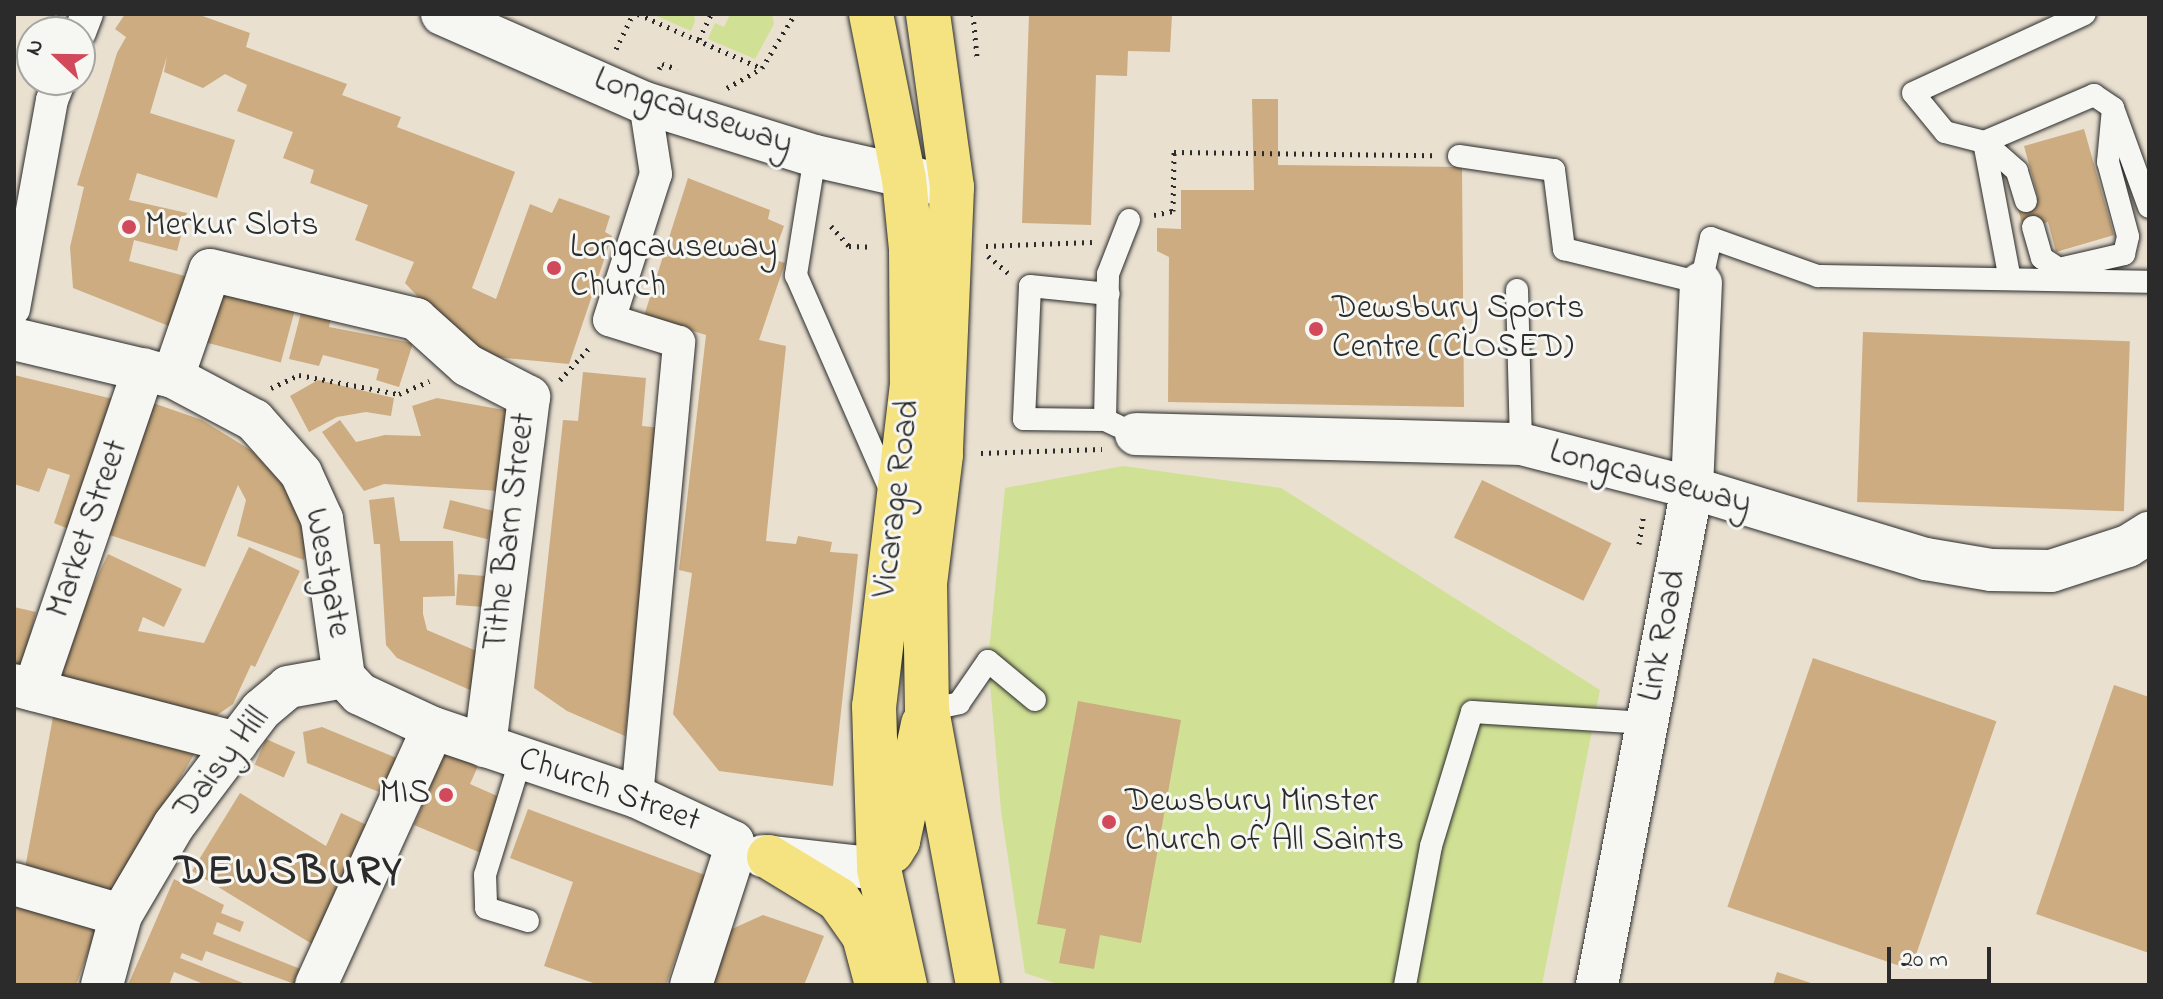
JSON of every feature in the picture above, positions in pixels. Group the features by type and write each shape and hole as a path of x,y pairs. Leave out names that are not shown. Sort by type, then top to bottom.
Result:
{"highway":[{"name":"Vicarage Road","path":"871,14 904,179 911,249 912,384 874,706 879,869 905,985"},
{"name":"Vicarage Road","path":"928,14 952,187 941,455 925,583 927,710 978,985"},
{"path":"879,869 898,841 927,710"},
{"path":"752,855 817,882 845,907 864,936 877,985"}],"street":[{"name":"Longcauseway","path":"442,14 645,103 815,156 904,179 952,187"},
{"path":"14,309 54,96"},
{"path":"637,797 679,342 609,320 656,174 645,103"},
{"name":"Tithe Barn Street","path":"158,373 210,270 416,319 467,365 529,397 503,752"},
{"name":"Link Road","path":"1597,985 1692,488 1701,283"},
{"name":"Westgate","path":"14,339 158,373 254,420 301,473 322,519 344,677"},
{"name":"Market Street","path":"24,687 158,373"},
{"name":"Longcauseway","path":"1121,427 1521,444 1692,488 1926,559 1991,570 2051,571 2128,546 2149,533"},
{"name":"Church Street","path":"344,677 360,694 433,728 637,797 723,833 752,855"},
{"name":"Daisy Hill","path":"102,985 121,915 174,825 261,710 288,687 344,677"},
{"path":"24,687 237,743"},
{"path":"316,985 433,728"},
{"path":"691,985 752,855 879,869"},
{"path":"14,884 121,915"}],"lane":[{"path":"2026,201 2017,171 1984,142 1945,132 1913,93 2085,14"},
{"path":"1984,142 2094,95 2113,108 2149,207"},
{"path":"2033,227 2042,258 2059,269 2124,254 2128,236 2108,162 2113,108"},
{"path":"1984,142 2010,279"},
{"path":"815,156 796,275 896,502"},
{"path":"1459,156 1554,170 1564,249 1701,283 1711,238 1818,276 2149,282"},
{"path":"1109,294 1030,286 1024,419 1121,427 1108,274 1126,230"},
{"path":"1517,290 1521,444"},
{"path":"927,710 959,703 988,661 1035,700"},
{"path":"1405,985 1431,846 1472,712 1647,723"},
{"path":"503,752 485,875 486,908 528,921"}],"path":[{"path":"621,36 635,14 762,68"},
{"path":"699,39 711,14"},
{"path":"716,84 729,89 762,68 795,14"},
{"path":"645,103 662,64 689,74"},
{"path":"976,246 1126,230 1173,211 1174,152 1459,156"},
{"path":"529,397 570,375 609,320"},
{"path":"230,407 299,375 399,394 467,365"}],"shaded area":[{"path":"14,14 2149,14 2149,985 14,985"}],"green space":[{"path":"652,14 694,14 695,21 691,31"},
{"path":"730,14 772,14 774,24 755,59 708,39 715,23 724,27"},
{"path":"1123,466 1281,488 1600,690 1542,985 1061,985 1025,973 1001,811 988,661 1005,488"}],"building":[{"path":"125,14 197,14 250,33 246,47 347,84 342,95 401,117 397,127 515,172 472,288 496,299 530,204 552,213 559,198 610,216 605,232 612,236 569,364 473,355 405,283 414,262 355,240 368,205 310,183 314,170 283,158 293,132 237,111 247,85 225,74 203,88 164,72 167,56 150,113 235,140 217,198 137,173 129,200 187,213 177,251 134,240 129,261 196,279 179,330 73,288 70,247 84,187 77,185 117,53 126,37 115,29"},
{"path":"1029,14 1172,14 1170,52 1128,51 1127,76 1096,75 1091,225 1022,223"},
{"name":"Dewsbury Sports Centre (CLOSED)","path":"1252,99 1278,99 1278,165 1462,167 1464,407 1168,402 1169,257 1157,251 1157,228 1181,229 1181,190 1254,190"},
{"path":"2084,129 2114,235 2056,252 2048,222 2024,229 2016,203 2038,197 2024,146"},
{"path":"688,178 770,210 768,219 784,226 772,259 785,263 759,340 786,346 766,541 796,544 798,536 832,542 830,552 858,554 833,786 719,771 673,714 692,573 679,570 706,335 644,316"},
{"path":"220,284 296,304 281,362 204,342"},
{"path":"304,301 333,308 329,327 413,343 399,387 376,380 379,369 323,355 319,366 289,359"},
{"path":"1863,332 2130,341 2124,511 1857,502"},
{"path":"583,372 646,378 642,426 663,428 625,736 567,711 534,688 563,420 578,421"},
{"path":"14,375 117,400 76,532 54,523 70,475 48,468 39,492 14,484"},
{"path":"318,380 394,398 391,416 366,412 337,417 309,432 290,396"},
{"path":"437,398 515,412 500,491 384,484 364,491 322,432 340,420 356,442 385,435 421,436 412,406"},
{"path":"150,402 202,420 252,451 290,492 309,530 304,560 237,536 246,500 238,485 205,567 104,533"},
{"path":"1482,480 1611,543 1583,601 1454,538"},
{"path":"394,497 400,541 453,541 455,596 423,597 423,614 427,630 486,655 470,690 397,658 386,645 380,544 374,544 369,500"},
{"path":"450,500 495,511 488,539 443,528"},
{"path":"249,547 300,571 255,667 251,665 233,704 213,718 54,679 71,614 90,592 108,554 182,589 164,627 143,617 138,631 204,643"},
{"path":"458,574 486,576 484,607 456,605"},
{"path":"14,607 36,612 20,676 14,675"},
{"path":"1813,658 1996,721 1911,970 1727,907"},
{"path":"2114,685 2149,697 2149,953 2036,914"},
{"name":"Dewsbury Minster Church of All Saints","path":"1078,701 1181,720 1141,943 1100,935 1094,969 1059,963 1066,929 1037,924"},
{"path":"55,706 199,746 107,904 24,874"},
{"path":"322,727 399,759 384,794 307,763 303,732"},
{"path":"266,739 295,752 284,778 255,765"},
{"path":"444,753 478,766 470,784 504,799 481,853 414,825"},
{"path":"240,793 326,846 341,813 371,827 317,947 192,871"},
{"path":"528,809 705,875 666,985 599,985 544,966 573,882 510,858"},
{"path":"174,879 224,905 221,913 244,922 240,932 217,922 213,934 303,970 297,985 206,951 202,961 182,953 180,958 248,985 206,985 174,972 169,985 128,985"},
{"path":"14,894 100,920 76,985 14,985"},
{"path":"763,915 824,936 804,985 709,985 725,932"},
{"path":"1777,972 1814,984 1814,985 1773,985"}],"place":[{"name":"Merkur Slots","path":"129,227"},
{"name":"Longcauseway Church","path":"554,268"},
{"name":"Dewsbury Sports Centre (CLOSED)","path":"1316,329"},
{"name":"MIS","path":"446,795"},
{"name":"Dewsbury Minster Church of All Saints","path":"1109,822"}],"district":[{"name":"DEWSBURY","path":"289,873"}]}
